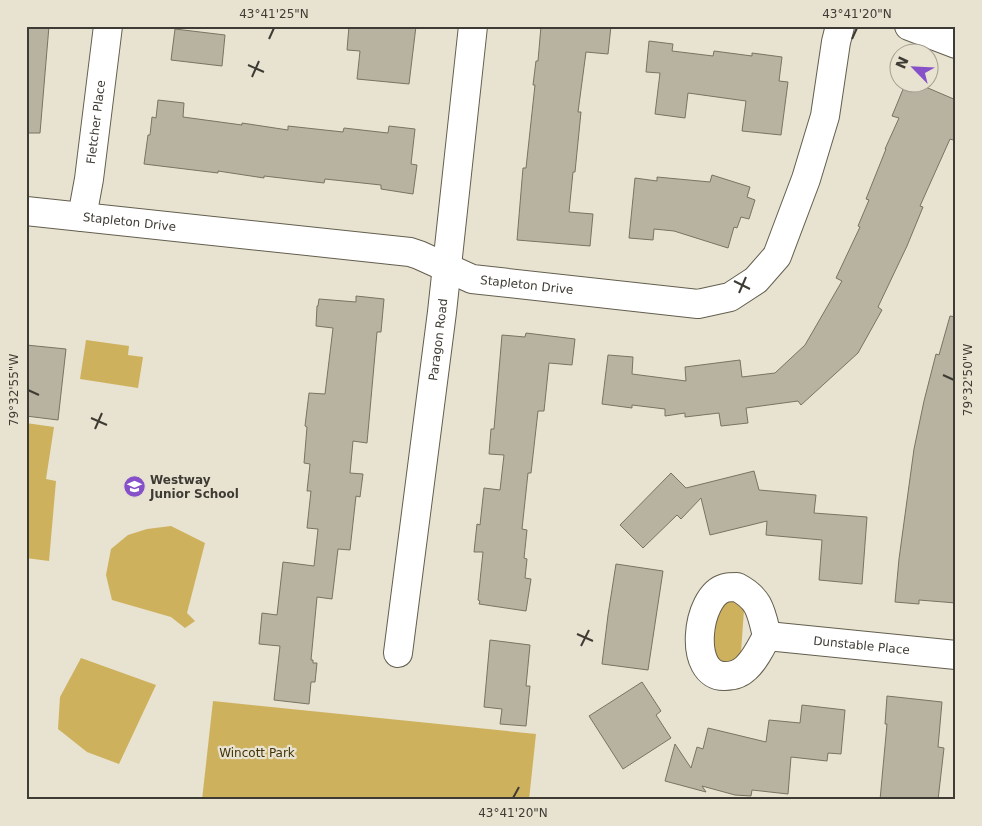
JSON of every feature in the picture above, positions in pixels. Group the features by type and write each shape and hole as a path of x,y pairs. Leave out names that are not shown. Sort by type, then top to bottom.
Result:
{"street":[{"name":"Fletcher Place","path":"82,216 108,26"},
{"name":"Paragon Road","path":"398,653 439,331 474,26"},
{"name":"Stapleton Drive","path":"26,211 410,252 472,278 698,304 730,297 756,280 777,256 806,179 825,116 840,26"},
{"path":"909,26 956,44"},
{"name":"Dunstable Place","path":"767,636 956,655"}],"green space":[{"path":"86,340 129,346 128,355 143,357 138,388 80,379"},
{"path":"26,423 54,427 46,479 56,481 49,561 26,558"},
{"path":"171,526 205,543 187,613 195,621 185,628 171,617 112,600 106,575 111,549 128,535 147,529"},
{"path":"726,598 741,603 744,610 741,652 738,661 731,665 717,663 713,651 716,610"},
{"path":"81,658 156,685 119,764 87,752 58,729 60,697"},
{"name":"Wincott Park","path":"213,701 536,734 529,800 202,800"}],"building":[{"path":"26,26 49,26 40,133 26,133"},
{"path":"349,26 416,26 409,84 357,79 360,51 347,50"},
{"path":"541,26 611,26 608,54 586,52 578,112 581,112 569,212 593,214 590,246 517,240 523,168 526,168 535,85 533,85 536,61 538,61"},
{"path":"175,29 225,35 222,66 171,60"},
{"path":"649,41 673,44 672,51 713,56 714,51 752,56 752,53 782,57 779,81 788,82 781,135 742,131 746,101 688,93 685,118 655,114 660,73 646,72"},
{"path":"902,92 937,92 956,100 956,141 950,139 920,206 923,207 907,246 878,307 882,310 858,353 801,405 798,401 746,408 748,423 721,426 719,413 685,417 685,413 665,416 665,409 632,405 632,408 602,404 608,355 633,357 632,374 686,381 685,367 740,360 742,377 775,373 805,345 842,281 836,278 860,227 858,226 869,200 866,199 899,118 892,116"},
{"path":"158,100 184,103 183,117 242,125 242,123 288,130 288,126 343,132 344,128 388,133 389,126 415,129 411,164 417,165 413,194 381,189 381,185 325,179 324,183 264,176 264,178 218,171 218,173 144,164 148,135 150,135 152,117 156,118"},
{"path":"712,175 750,187 747,197 755,200 749,219 741,217 737,228 734,227 728,248 674,231 654,229 653,240 629,238 635,178 657,181 657,177 710,182"},
{"path":"356,296 384,299 381,332 377,332 367,443 353,441 350,473 363,474 360,497 356,496 350,550 338,549 332,599 317,597 311,660 313,660 313,663 317,663 315,682 311,682 309,704 274,700 280,646 259,644 262,613 277,615 283,562 314,566 318,529 307,528 311,491 307,491 310,464 304,463 307,427 305,426 309,393 325,394 333,328 316,326 317,306 319,299 356,302"},
{"path":"950,316 956,317 956,603 919,600 919,604 895,602 914,449 936,354 939,355"},
{"path":"526,333 575,339 572,365 549,363 544,411 538,411 531,473 528,473 522,529 527,530 524,558 527,559 525,578 531,579 526,611 479,604 483,552 474,552 477,524 480,525 484,488 500,490 504,455 489,454 491,429 494,429 502,335 525,337"},
{"path":"26,345 66,349 58,420 26,416"},
{"path":"754,471 759,490 816,495 814,513 867,517 862,584 819,580 822,540 766,535 767,521 710,535 701,498 681,519 677,515 643,548 620,525 671,473 686,488"},
{"path":"616,564 663,571 648,670 602,664"},
{"path":"490,640 530,645 526,686 530,686 526,726 500,724 502,709 484,707"},
{"path":"642,682 661,711 656,715 671,738 623,769 589,716"},
{"path":"887,696 942,702 938,747 944,748 938,800 880,800 887,724 885,724"},
{"path":"802,705 845,710 841,754 828,753 827,761 791,757 788,794 752,790 751,796 735,795 702,786 706,792 665,781 675,744 691,768 697,747 703,749 708,728 766,742 769,720 800,723"}],"place":[{"name":"Westway Junior School","path":"134,487"}]}
